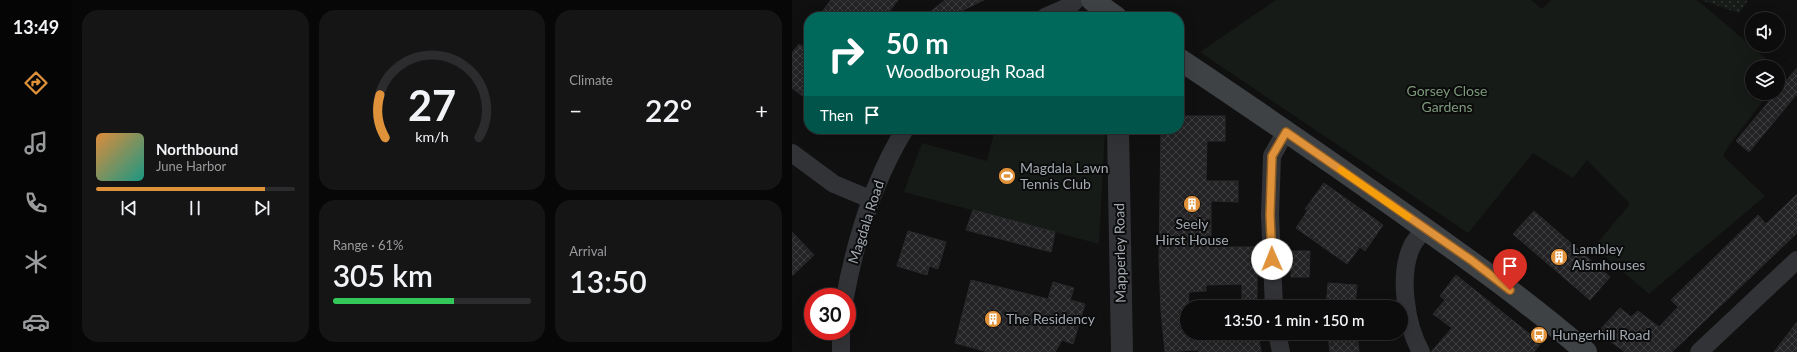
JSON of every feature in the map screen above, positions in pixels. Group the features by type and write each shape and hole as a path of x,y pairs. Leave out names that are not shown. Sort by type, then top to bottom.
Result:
{"main road":[{"path":"1092,0 1109,12"},
{"path":"1184,63 1471,260 1517,295 1586,352"}],"street":[{"path":"1056,12 1070,6 1076,0"},
{"path":"1274,300 1270,215 1272,156 1286,132"},
{"name":"Magdala Road","path":"847,288 852,262 870,199 892,149 901,134"},
{"name":"Mapperley Road","path":"1118,134 1122,352"},
{"path":"792,153 834,184 870,199"},
{"path":"1421,352 1415,340 1409,321 1406,300 1406,270 1412,246 1425,228"},
{"path":"1699,352 1797,260"},
{"path":"841,340 841,352"},
{"path":"1278,340 1281,352"}],"green space":[{"name":"Gorsey Close Gardens","path":"1276,0 1531,0 1542,9 1551,0 1697,0 1745,41 1745,52 1758,52 1768,60 1745,60 1745,100 1764,100 1730,144 1723,156 1765,196 1649,294 1594,247 1630,204 1587,160 1573,178 1533,153 1468,233 1200,52"},
{"path":"1701,0 1748,0 1739,13"},
{"name":"Magdala Lawn Tennis Club","path":"994,134 1105,134 1099,244 904,192 922,143 987,161"}],"building":[{"path":"831,0 898,0 889,12 822,12"},
{"path":"945,0 984,0 959,12 930,12"},
{"path":"799,44 804,48 804,97 792,88 792,53"},
{"path":"1797,68 1797,94 1749,152 1736,141 1770,100 1785,100 1785,82"},
{"path":"1184,116 1225,116 1225,141 1207,141 1206,181 1238,181 1238,202 1211,201 1211,247 1257,247 1257,300 1242,300 1242,284 1206,285 1206,291 1189,292 1189,300 1180,300 1180,340 1259,340 1261,352 1199,352 1198,350 1165,352 1161,311 1159,259 1161,134 1184,134"},
{"path":"1324,183 1383,225 1365,251 1360,247 1347,264 1296,228 1308,210 1305,209"},
{"path":"1797,194 1797,233 1672,352 1625,352 1598,332 1620,308 1631,317 1638,311 1659,327 1678,307 1671,300 1758,215 1766,224"},
{"path":"973,210 1055,232 1051,252 966,230"},
{"name":"Lambley Alsmhouses","path":"1534,211 1610,277 1590,300 1513,234"},
{"path":"908,231 946,242 938,269 929,266 927,275 897,266"},
{"path":"792,232 814,255 792,276"},
{"path":"1291,251 1310,251 1309,277 1291,277"},
{"path":"1456,275 1541,343 1534,352 1431,352 1452,328 1433,314 1445,300 1440,296"},
{"path":"971,280 1048,299 1053,282 1074,288 1070,300 1085,304 1073,344 1062,340 1055,352 988,352 955,343"},
{"path":"1328,283 1357,285 1356,300 1327,300"},
{"path":"1797,322 1797,352 1774,352"},
{"path":"1329,340 1358,340 1359,352 1330,352"}],"slow traffic":[{"path":"1341,170 1408,217"}],"place":[{"name":"Magdala Lawn Tennis Club","path":"1007,176"},
{"name":"Seely Hirst House","path":"1192,204"},
{"name":"Lambley Alsmhouses","path":"1559,257"},
{"name":"The Residency","path":"993,319"},
{"name":"Hungerhill Road","path":"1539,335"}],"route":[{"path":"1272,259 1270,215 1272,156 1286,132 1471,260 1510,290"}]}
